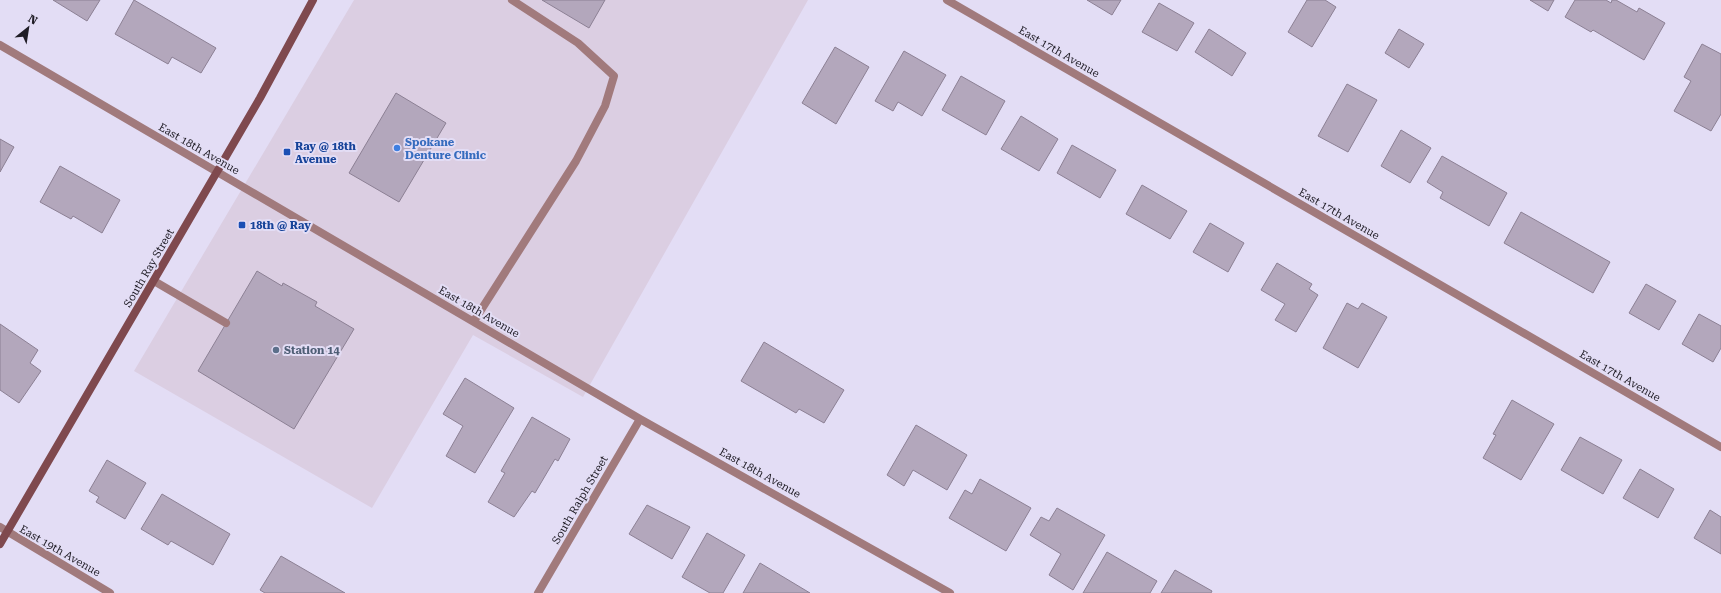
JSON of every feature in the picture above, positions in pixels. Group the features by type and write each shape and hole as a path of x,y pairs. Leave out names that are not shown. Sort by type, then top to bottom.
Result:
{"main road":[{"name":"South Ray Street","path":"0,544 3,530 154,281 260,98 313,0"}],"street":[{"path":"474,321 576,161 605,106 614,76 578,44 512,0"},
{"name":"East 17th Avenue","path":"947,0 1721,447"},
{"name":"East 18th Avenue","path":"0,45 640,419 950,593"},
{"path":"154,281 226,323"},
{"name":"South Ralph Street","path":"538,593 640,419"},
{"name":"East 19th Avenue","path":"3,530 110,593"}],"shaded area":[{"path":"354,0 808,0 583,397 473,335 372,508 134,371"}],"building":[{"path":"53,0 100,0 87,21"},
{"path":"134,0 216,48 201,73 172,57 168,64 115,34"},
{"path":"542,0 605,0 589,28"},
{"path":"1087,0 1121,0 1112,15"},
{"path":"1307,0 1325,0 1336,7 1312,47 1288,32"},
{"path":"1530,0 1554,0 1548,11"},
{"path":"1575,0 1606,0 1611,3 1612,0 1616,0 1637,12 1639,8 1665,23 1644,60 1593,30 1591,32 1565,17"},
{"path":"1159,3 1194,23 1177,51 1142,32"},
{"path":"1209,29 1246,53 1232,76 1195,52"},
{"path":"1399,29 1424,44 1409,68 1385,53"},
{"path":"1702,44 1721,54 1721,114 1711,131 1674,111 1691,81 1684,77"},
{"path":"835,47 869,67 836,124 802,103"},
{"path":"904,51 946,75 922,116 898,102 893,111 875,101"},
{"path":"961,76 1005,101 986,135 942,110"},
{"path":"1347,84 1377,100 1348,152 1318,136"},
{"name":"Spokane Denture Clinic","path":"396,93 446,123 399,202 349,173"},
{"path":"1021,116 1058,139 1039,171 1001,149"},
{"path":"1401,130 1431,148 1410,183 1381,166"},
{"path":"0,139 14,147 0,172"},
{"path":"1072,145 1116,170 1100,198 1057,173"},
{"path":"1442,156 1507,193 1489,226 1440,198 1443,192 1427,182"},
{"path":"60,166 120,200 102,233 73,216 71,219 40,202"},
{"path":"1142,185 1187,211 1170,239 1126,214"},
{"path":"1521,212 1610,262 1593,293 1504,243"},
{"path":"1210,223 1244,243 1228,272 1193,252"},
{"path":"1277,263 1312,284 1309,289 1318,295 1296,332 1275,320 1285,304 1261,290"},
{"name":"Station 14","path":"257,271 282,286 283,283 317,302 315,306 354,329 294,429 198,371"},
{"path":"1646,284 1676,301 1659,330 1629,313"},
{"path":"1347,303 1358,309 1362,303 1387,317 1358,368 1323,348"},
{"path":"1699,314 1721,326 1721,348 1713,362 1682,344"},
{"path":"0,324 38,350 30,363 41,371 19,403 0,390"},
{"path":"764,342 844,390 824,423 799,409 796,413 741,381"},
{"path":"465,378 514,408 475,473 446,456 463,426 443,414"},
{"path":"1512,400 1554,424 1521,480 1483,458 1496,435 1493,434"},
{"path":"532,417 570,439 558,461 555,459 535,493 532,491 514,517 488,502 505,473 501,471"},
{"path":"916,425 967,455 947,490 913,470 904,486 887,475"},
{"path":"1580,437 1622,460 1603,494 1561,470"},
{"path":"107,460 146,483 125,519 96,502 99,497 89,491"},
{"path":"1640,469 1674,489 1658,518 1623,498"},
{"path":"980,479 1031,508 1006,551 949,518 965,490 972,494"},
{"path":"162,494 230,534 213,565 171,541 168,545 141,529"},
{"path":"647,505 690,527 672,559 629,534"},
{"path":"1057,508 1105,535 1073,590 1049,575 1061,554 1030,535 1041,517 1049,521"},
{"path":"1710,510 1721,517 1721,554 1694,538"},
{"path":"707,533 745,555 723,593 710,593 682,577"},
{"path":"1107,552 1157,581 1150,593 1083,593"},
{"path":"281,556 345,593 265,593 260,590"},
{"path":"760,563 810,593 743,593"},
{"path":"1175,570 1212,591 1211,593 1161,593"}],"place":[{"name":"Spokane Denture Clinic","path":"397,148"},
{"name":"Ray @ 18th Avenue","path":"287,152"},
{"name":"18th @ Ray","path":"242,225"},
{"name":"Station 14","path":"276,350"}]}
